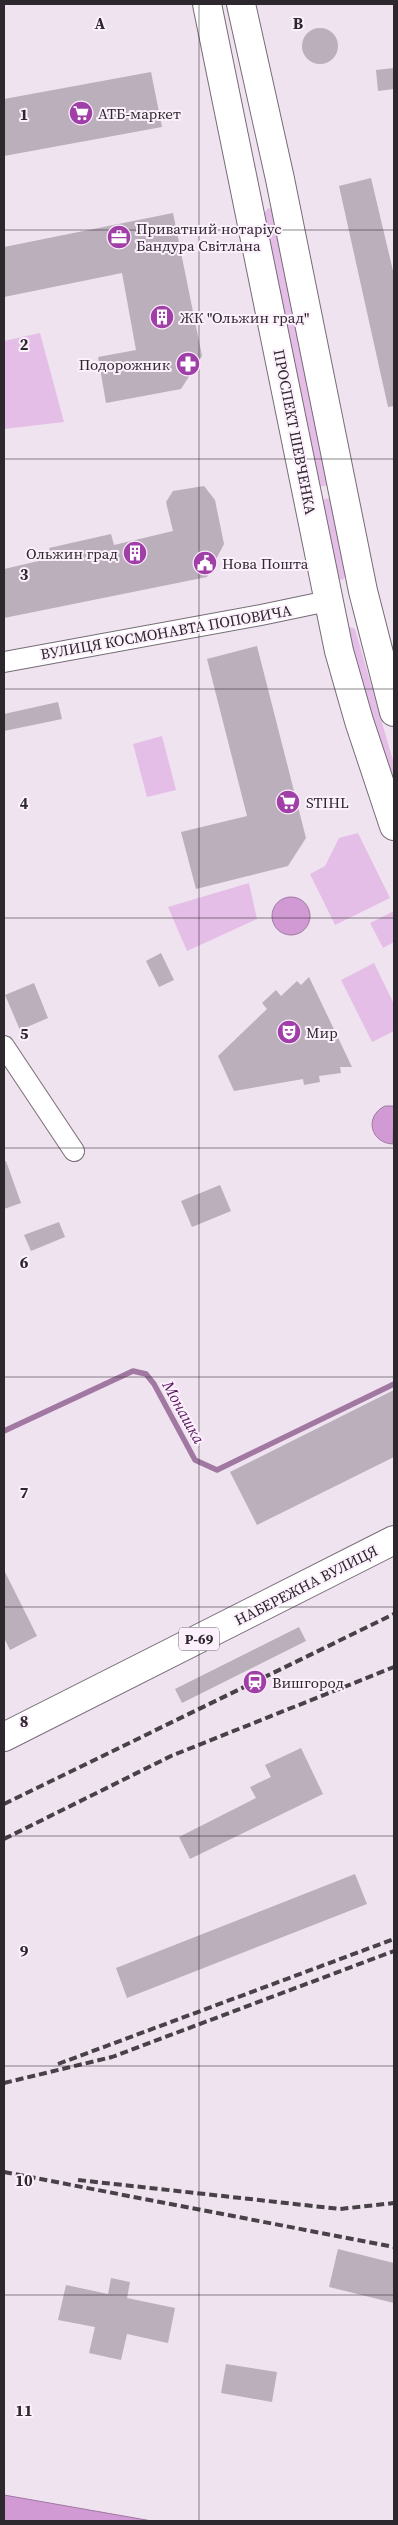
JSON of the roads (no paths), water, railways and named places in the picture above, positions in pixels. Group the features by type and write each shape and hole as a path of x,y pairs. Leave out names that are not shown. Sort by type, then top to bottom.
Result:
{"street":[{"name":"ПРОСПЕКТ ШЕВЧЕНКА","path":"208,4 328,601 359,721 394,826"},
{"path":"241,4 280,179 363,592 394,712"},
{"path":"245,184 280,179"},
{"path":"328,601 363,592"},
{"name":"ВУЛИЦЯ КОСМОНАВТА ПОПОВИЧА","path":"4,662 328,601"},
{"path":"4,1046 74,1151"},
{"name":"НАБЕРЕЖНА ВУЛИЦЯ","path":"4,1737 394,1540"}],"waterway":[{"name":"Монашка","path":"4,1431 133,1371 146,1374 154,1384 195,1460 217,1470 394,1384"}],"railway":[{"path":"4,1804 394,1614"},
{"path":"4,1839 171,1756 394,1667"},
{"path":"58,2064 394,1939"},
{"path":"4,2083 112,2057 394,1951"},
{"path":"4,2172 394,2247"},
{"path":"78,2180 340,2209 394,2203"}],"place":[{"name":"АТБ-маркет","path":"81,113"},
{"name":"Приватний нотаріус Бандура Світлана","path":"119,237"},
{"name":"ЖК \"Ольжин град\"","path":"162,317"},
{"name":"Подорожник","path":"188,364"},
{"name":"Ольжин град","path":"135,553"},
{"name":"Нова Пошта","path":"205,563"},
{"name":"STIHL","path":"288,802"},
{"name":"Мир","path":"289,1032"},
{"name":"Вишгород","path":"255,1682"}]}
